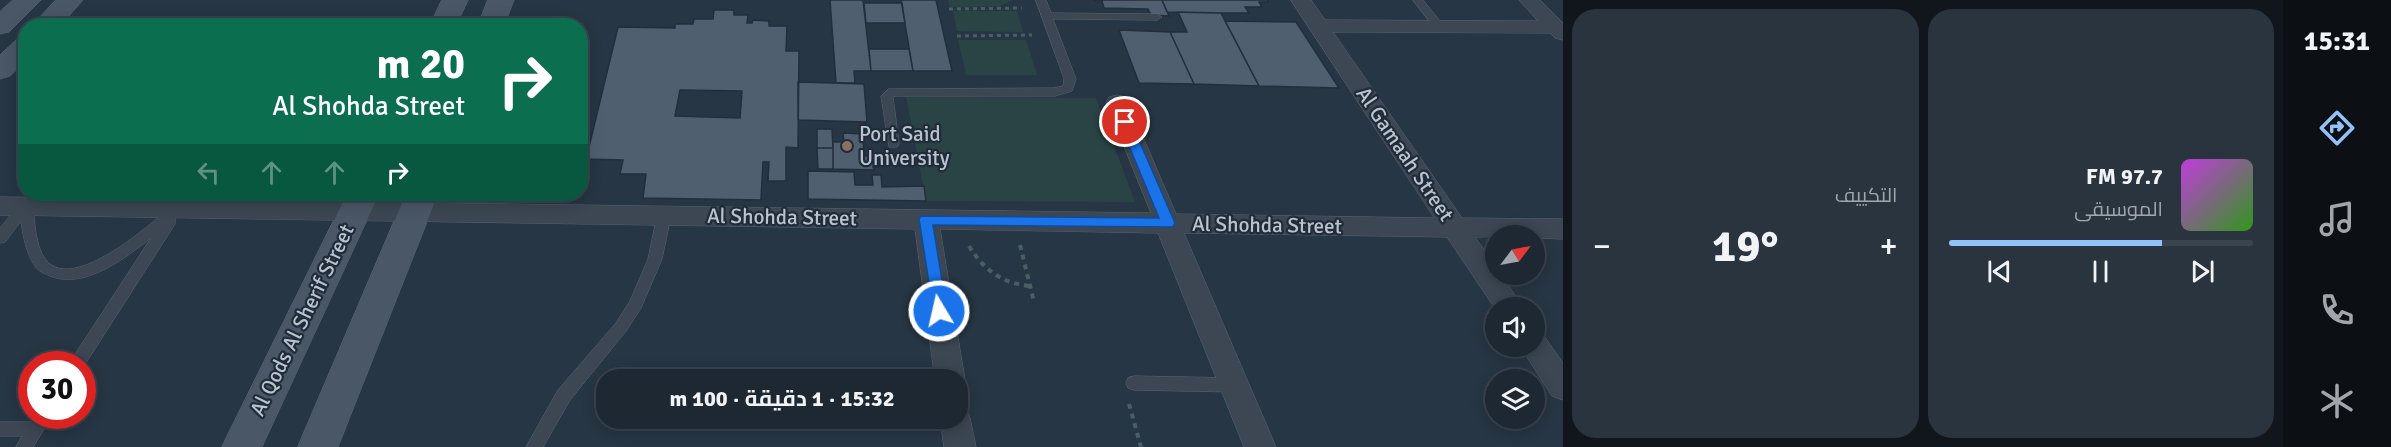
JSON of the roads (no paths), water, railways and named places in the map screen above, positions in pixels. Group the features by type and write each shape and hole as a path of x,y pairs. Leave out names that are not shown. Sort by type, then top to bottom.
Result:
{"main road":[{"path":"0,26 28,0"},
{"path":"53,18 70,0"},
{"path":"447,18 455,0"},
{"path":"493,18 501,0"},
{"path":"0,70 18,53"},
{"name":"Al Qods Al Sherif Street","path":"242,447 359,202"},
{"path":"318,447 418,203"}],"street":[{"name":"Al Gamaah Street","path":"1301,0 1502,297"},
{"path":"1529,0 1559,31"},
{"path":"1318,26 1439,26 1559,31"},
{"path":"1117,102 1260,447"},
{"name":"Al Shohda Street","path":"0,206 178,208 359,202 664,216 1563,229"},
{"path":"926,219 948,369"},
{"path":"1542,357 1563,387"},
{"path":"958,429 960,447"}],"lane":[{"path":"1418,0 1439,26"},
{"path":"893,144 887,96 892,92 1055,92 1068,88 1070,79 1044,8 1157,17"},
{"path":"26,206 34,248 40,262 45,268 70,273 85,270 115,258 178,208"},
{"path":"0,238 26,206"},
{"path":"85,351 178,208"},
{"path":"534,447 564,394 621,327 636,304 655,260 664,216"},
{"path":"1134,383 1235,385"},
{"path":"0,429 18,426"},
{"path":"24,447 36,429"}],"place":[{"name":"Port Said University","path":"847,146"}]}
